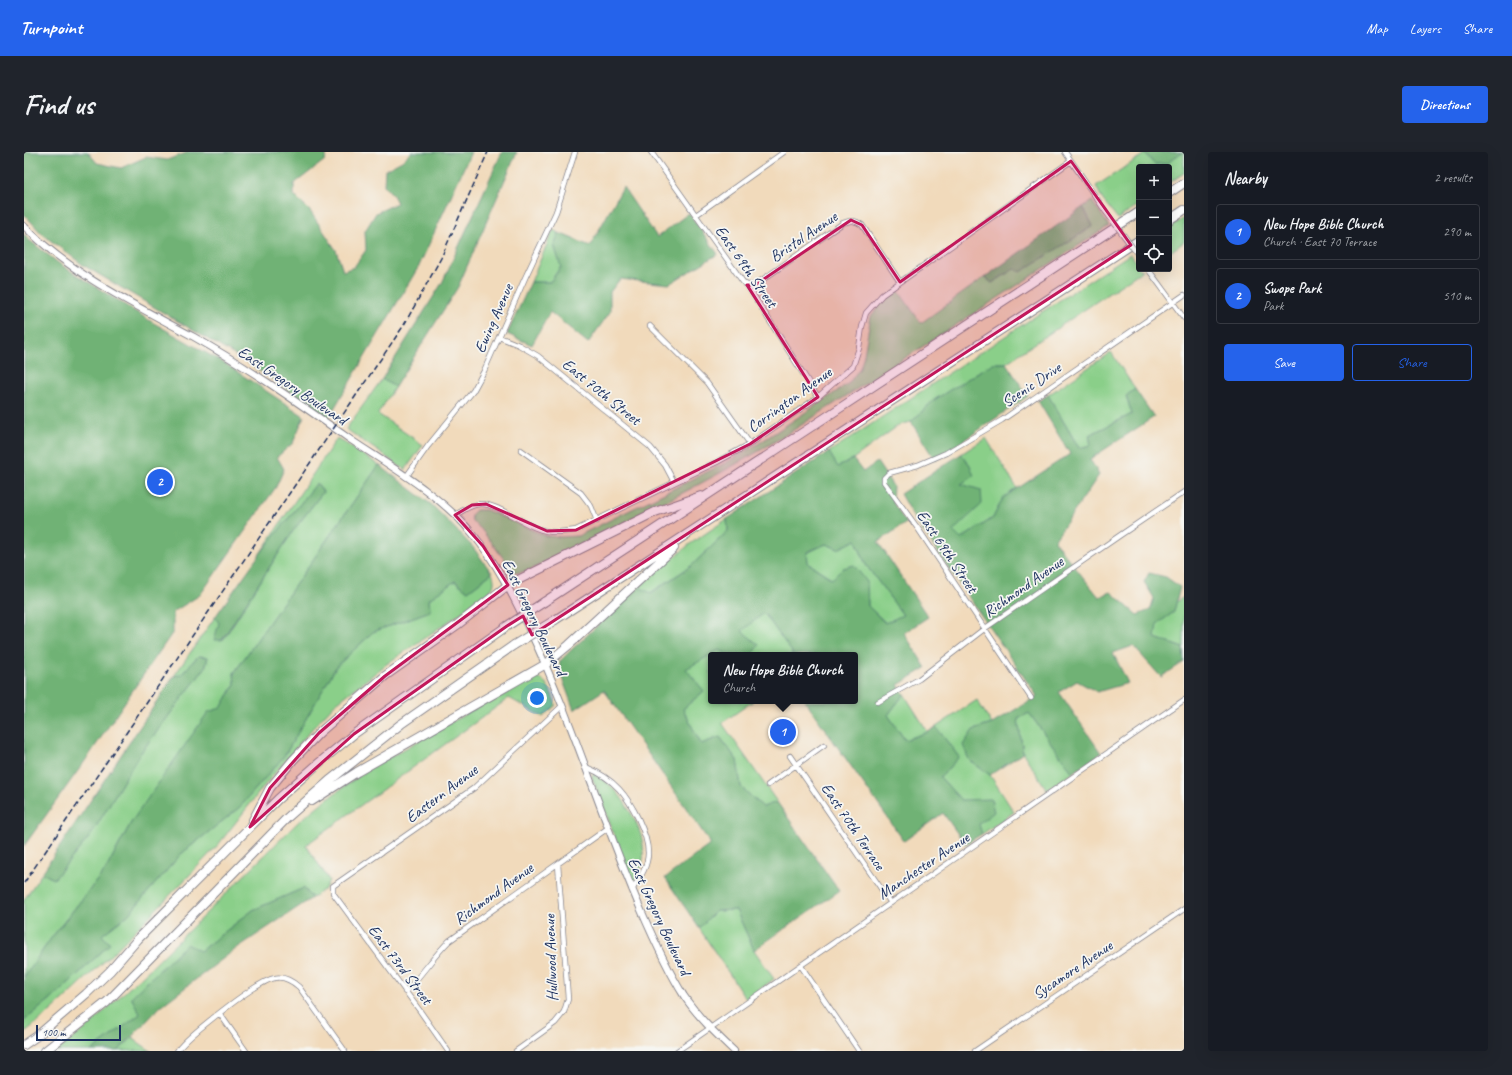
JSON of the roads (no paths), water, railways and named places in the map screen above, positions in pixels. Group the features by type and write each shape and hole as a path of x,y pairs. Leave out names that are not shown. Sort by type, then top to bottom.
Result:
{"highway":[{"path":"1172,191 1184,183"},
{"path":"1172,218 1184,210"},
{"path":"24,1045 37,1036 86,994 278,799 354,734 544,602 1136,214"},
{"path":"45,1051 107,1002 288,817 373,745 514,645 689,534 1136,242"},
{"path":"250,827 270,788 319,733 384,676 457,625 508,585 655,512 713,492"},
{"path":"288,817 357,772 546,664 589,627 689,534"}],"main road":[{"name":"East Gregory Boulevard","path":"24,226 45,245 101,285 230,358 406,477 436,498 455,515 483,546 497,565 508,585 546,664 632,890 667,968 686,998 710,1028 734,1051"}],"street":[{"name":"Ewing Avenue","path":"406,477 428,446 473,390 484,371 556,212 575,152"},
{"name":"East 69th Street","path":"651,152 747,286 818,397"},
{"path":"696,215 784,152"},
{"path":"1065,152 1106,212 1136,252"},
{"name":"Corrington Avenue","path":"455,515 472,505 486,504 537,528 557,532 576,530 717,462 750,444 818,397 853,366 859,348 866,312 882,295 1071,161"},
{"name":"Bristol Avenue","path":"747,286 755,285 843,223 851,220 862,225 900,282"},
{"path":"1150,272 1184,318"},
{"name":"Scenic Drive","path":"884,478 889,473 918,465 946,454 996,423 1184,295"},
{"path":"650,326 707,383 750,444"},
{"name":"East 70th Street","path":"499,338 519,345 538,356 650,447 665,465 674,482"},
{"path":"521,450 581,493 591,506 597,521"},
{"name":"East 69th Street","path":"884,478 884,482 1031,698"},
{"name":"Richmond Avenue","path":"878,702 919,679 984,629 1184,492"},
{"name":"Manchester Avenue","path":"677,1051 1184,700"},
{"name":"Eastern Avenue","path":"333,893 333,886 474,788 562,706"},
{"path":"768,785 824,744"},
{"name":"East 70th Terrace","path":"790,756 890,903"},
{"path":"586,767 597,772 620,790 644,829 648,854 644,870 632,890"},
{"name":"Richmond Avenue","path":"405,992 418,980 436,954 449,941 608,828"},
{"name":"Hullwood Avenue","path":"516,1051 555,1023 564,1012 568,999 558,864"},
{"name":"East 73rd Street","path":"333,893 448,1051"},
{"path":"1182,910 1184,916"},
{"name":"Sycamore Avenue","path":"975,1051 1182,910"},
{"path":"801,966 859,1051"},
{"path":"177,1051 191,1036 264,981 285,978 292,981 299,988 345,1051"},
{"path":"220,1014 246,1051"}],"railway":[{"path":"24,883 404,325 441,258 488,152"}],"place":[{"name":"Swope Park","path":"160,482"},
{"name":"New Hope Bible Church","path":"783,732"}]}
